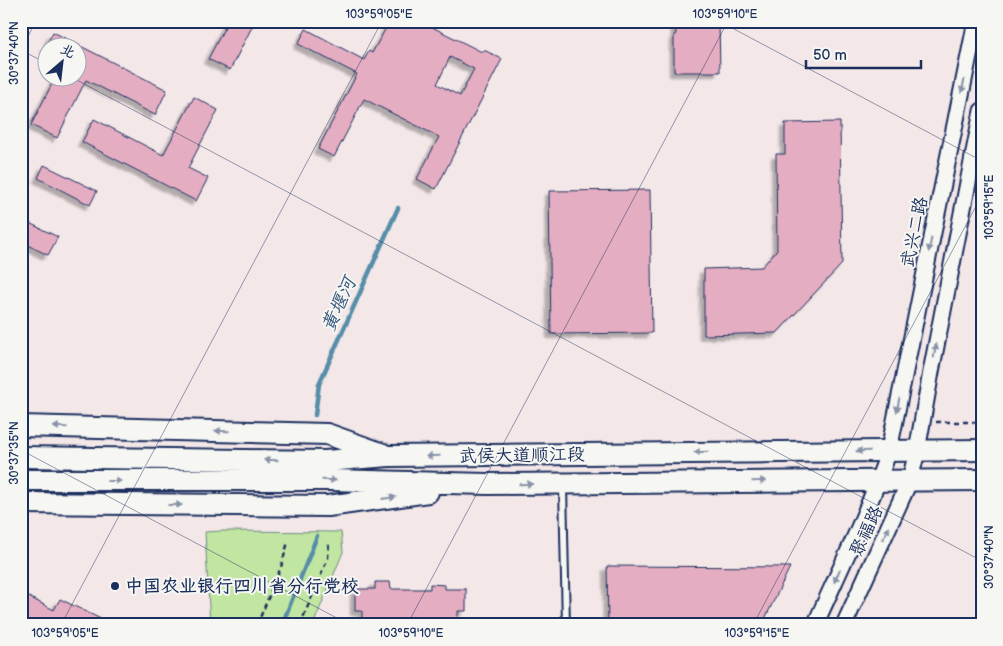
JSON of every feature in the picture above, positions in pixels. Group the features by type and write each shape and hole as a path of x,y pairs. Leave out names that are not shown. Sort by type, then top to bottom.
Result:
{"main road":[{"path":"21,426 327,434 390,456"},
{"name":"武侯大道顺江段","path":"21,457 325,461 390,456 982,450"},
{"name":"武侯大道顺江段","path":"21,480 330,480 564,484 982,480"},
{"path":"21,509 31,504 328,506 487,484"}],"street":[{"name":"武兴二路","path":"815,625 879,480 889,450 976,21"},
{"name":"聚福路","path":"844,625 910,480 918,451 930,372 982,111"}],"lane":[{"path":"564,484 566,625"}],"path":[{"path":"300,625 328,558 329,541"},
{"path":"257,625 281,567 288,542"}],"green space":[{"path":"205,532 341,532 343,552 313,625 210,625"}],"building":[{"path":"228,21 255,21 230,70 208,59"},
{"path":"390,21 420,21 482,52 484,50 502,59 436,189 417,179 439,137 364,99 334,157 318,149 357,74 298,44 306,29 364,60 369,51 372,53","holes":["450,57 474,69 460,96 437,84"]},
{"path":"675,21 719,21 720,72 674,72"},
{"path":"53,32 65,38 50,38"},
{"path":"88,50 167,90 155,115 88,81"},
{"path":"50,88 82,88 57,138 31,125"},
{"path":"194,97 218,110 188,168 208,178 196,201 82,142 94,119 163,155"},
{"path":"840,122 842,264 777,333 704,335 704,269 762,267 777,250 776,154 785,154 785,123"},
{"path":"44,165 97,191 90,205 38,178"},
{"path":"650,190 652,333 551,334 549,191"},
{"path":"21,219 58,237 48,255 21,242"},
{"path":"607,566 790,567 762,625 608,625"},
{"path":"375,582 390,582 391,589 430,589 430,584 445,585 445,589 466,589 466,611 458,611 458,625 362,625 362,611 355,611 355,589 375,589"},
{"path":"21,593 54,610 60,599 113,625 21,625"}],"waterway":[{"name":"黄堰河","path":"315,415 319,384 398,208"},
{"name":"黄堰河","path":"282,625 317,536"}],"place":[{"name":"中国农业银行四川省分行党校","path":"115,586"}]}
